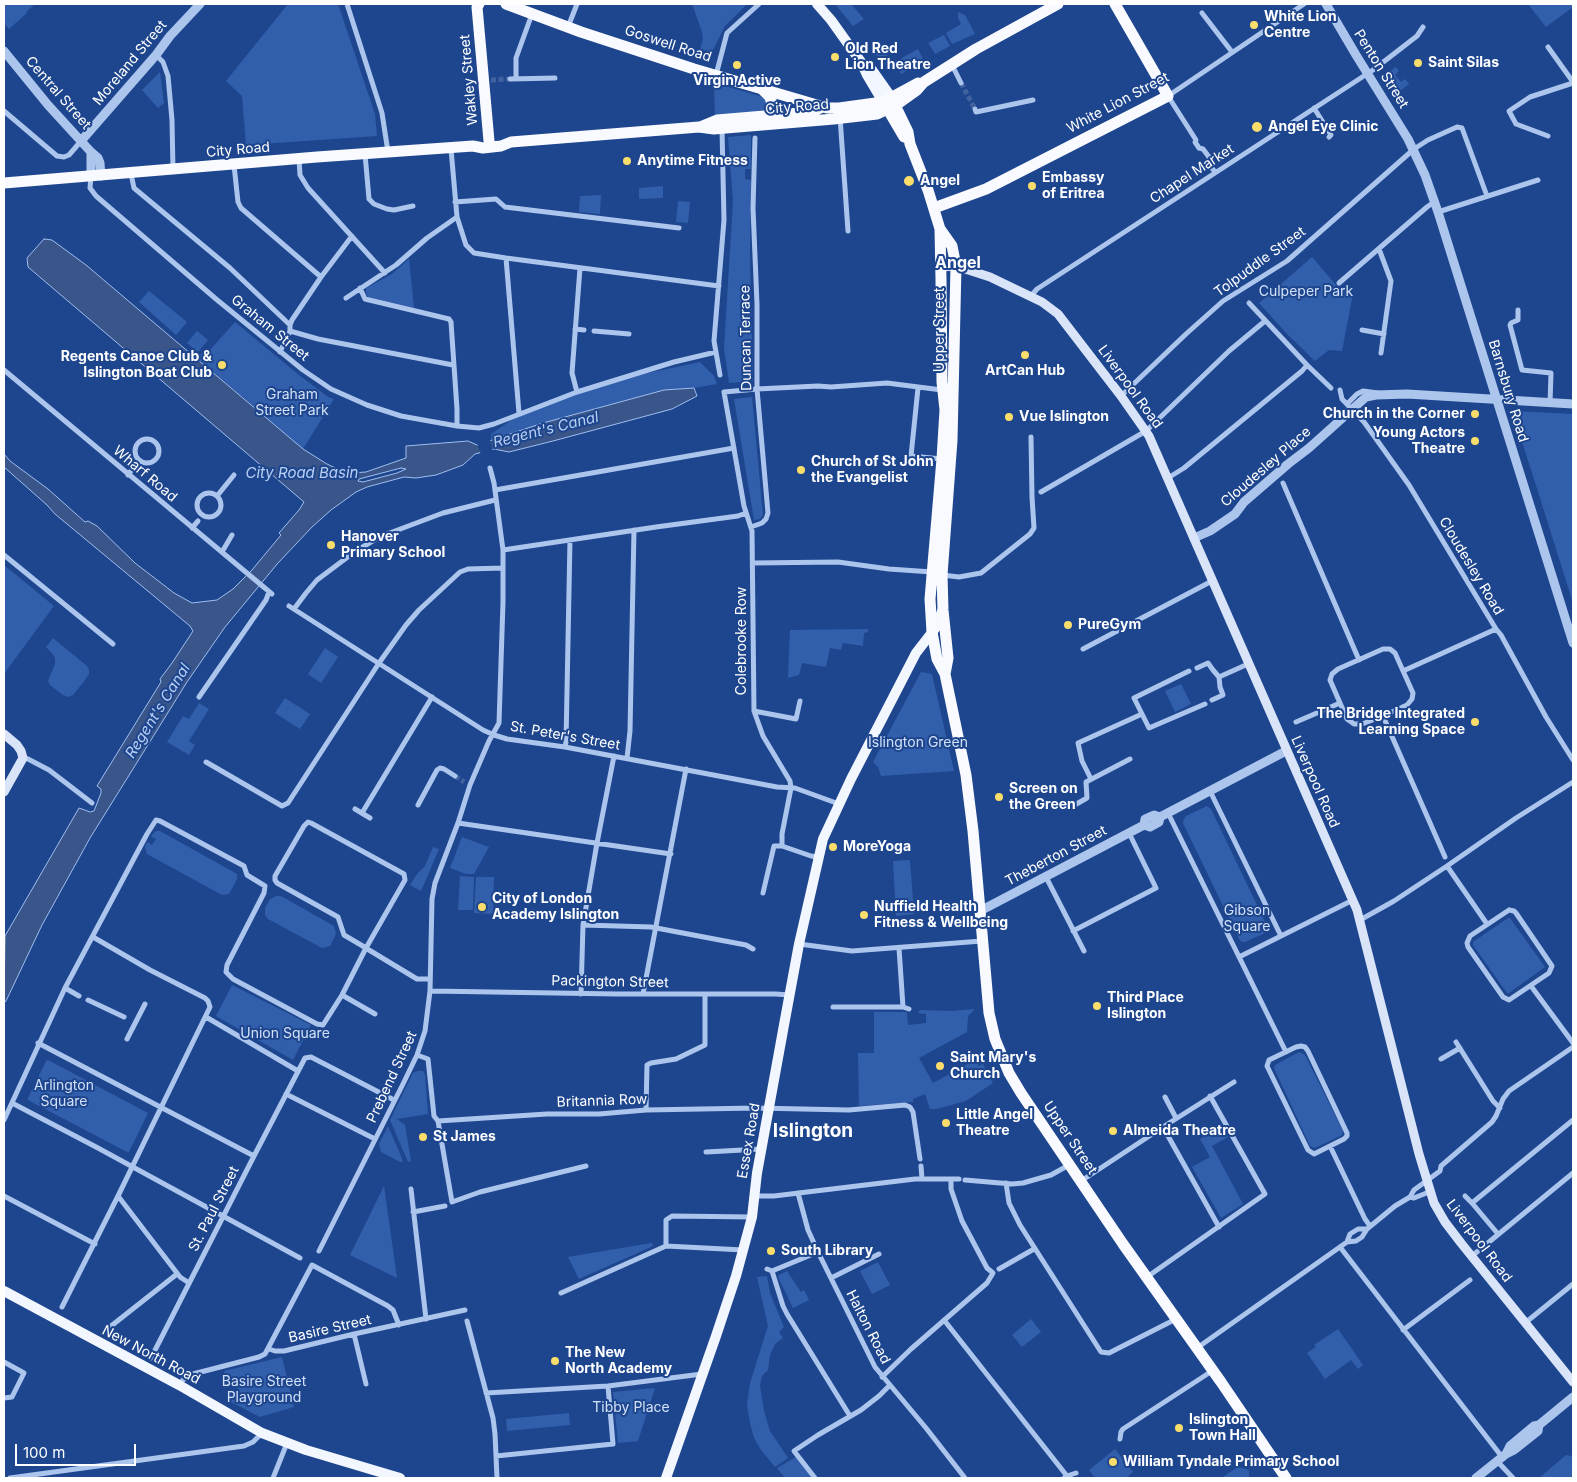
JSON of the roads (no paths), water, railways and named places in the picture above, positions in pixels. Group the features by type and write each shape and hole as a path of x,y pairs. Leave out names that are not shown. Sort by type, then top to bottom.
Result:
{"highway":[{"name":"Goswell Road","path":"506,4 568,27 715,75 822,107"},
{"path":"940,228 910,144 908,132 889,103 917,90 924,82 951,64 1058,4"},
{"path":"1115,4 1168,96"},
{"name":"Wakley Street","path":"477,5 487,81 489,141 506,144"},
{"path":"761,88 770,97 774,120"},
{"name":"White Lion Street","path":"934,208 986,188 1168,96"},
{"name":"City Road","path":"699,127 716,120 774,120 840,114 877,114 889,103"},
{"name":"City Road","path":"475,146 483,148 506,144 699,127 714,130 812,112 822,107 840,114"},
{"name":"City Road","path":"4,184 388,152 451,154 489,141"},
{"name":"Upper Street","path":"940,228 952,246 956,266 954,377 937,574 930,599 932,632 937,659 945,674 966,775 989,1013 1000,1052 1013,1081 1286,1478"},
{"name":"Upper Street","path":"940,228 942,390 946,462"},
{"name":"Upper Street","path":"937,574 948,658 945,674"}],"main road":[{"path":"817,4 861,62 866,75 889,103"},
{"name":"Liverpool Road","path":"941,267 956,266 990,277 1048,306 1062,318 1121,396 1154,445 1286,751 1353,900 1360,920 1429,1192 1434,1204 1445,1222 1573,1382"},
{"path":"839,804 916,653 937,626 942,610"},
{"path":"4,734 17,745 23,758 4,792"},
{"name":"Essex Road","path":"666,1478 736,1276 752,1217 753,1196 768,1108 799,944 823,839 839,804"},
{"name":"New North Road","path":"4,1291 146,1369 179,1385 262,1433 287,1443 400,1478"}],"street":[{"name":"Moreland Street","path":"81,141 156,55 170,36 200,4"},
{"path":"347,4 382,113 388,152"},
{"path":"568,27 577,4"},
{"path":"715,75 727,33 759,4"},
{"name":"White Lion Street","path":"1168,96 1304,4"},
{"name":"Penton Street","path":"1326,4 1414,149"},
{"path":"1202,13 1232,52"},
{"path":"516,78 516,58 532,14"},
{"name":"Chapel Market","path":"1031,296 1037,288 1367,74 1416,36 1423,27"},
{"path":"1548,47 1573,82 1530,97 1509,111 1516,124 1548,136"},
{"name":"Central Street","path":"4,51 48,105 98,158 100,163 96,176"},
{"path":"156,55 164,62 168,76 172,120 173,170"},
{"path":"951,64 961,83"},
{"path":"510,79 555,78"},
{"path":"1168,96 1196,140 1195,142 1199,148 1203,149 1209,157 1208,163 1214,172"},
{"path":"975,109 976,112 1033,100"},
{"path":"1314,108 1331,135 1329,137"},
{"path":"4,111 57,156 64,157 69,155 81,141"},
{"path":"840,114 848,232"},
{"name":"Tolpuddle Street","path":"1121,396 1186,334 1223,302 1292,256 1414,149 1428,140 1457,127 1462,128 1487,196"},
{"path":"720,376 714,341 724,220 722,129"},
{"name":"Duncan Terrace","path":"751,527 762,523 768,513 757,389 757,304 753,208 755,138"},
{"name":"Barnsbury Road","path":"1414,149 1438,212 1573,643"},
{"path":"365,154 369,199 374,204 387,209 394,210 413,206"},
{"path":"451,154 457,217 466,245 474,253 719,286"},
{"path":"299,159 300,175 308,188 385,273"},
{"path":"234,165 238,202 241,208 321,277"},
{"path":"131,174 134,188 230,268 290,328 318,339 453,365"},
{"name":"Graham Street","path":"96,176 90,188 96,196 216,299 321,384 358,401 401,416 457,426 479,428 494,424 519,413"},
{"path":"1438,212 1538,180"},
{"path":"455,202 496,199 505,207 679,228"},
{"path":"1339,283 1434,202"},
{"path":"346,298 396,266 427,238 457,217"},
{"path":"280,352 292,320 352,236"},
{"path":"1379,249 1390,281 1381,353"},
{"path":"506,258 519,413 577,392 674,362 716,352"},
{"path":"577,392 572,373 580,268"},
{"path":"360,288 364,299 450,319 457,426"},
{"path":"1249,303 1331,388"},
{"path":"1518,310 1518,320 1511,322 1510,325 1522,370 1551,372 1550,403"},
{"path":"1041,492 1146,431 1229,351 1265,321"},
{"path":"575,329 584,330"},
{"path":"1362,330 1384,334"},
{"path":"594,331 629,334"},
{"path":"1168,478 1184,468 1307,365"},
{"name":"Wharf Road","path":"4,370 271,593 199,697"},
{"path":"757,389 890,384 942,390"},
{"path":"918,388 910,456 946,462"},
{"name":"Colebrooke Row","path":"757,389 724,392 746,513 751,527 754,711 763,736 788,775 791,788"},
{"name":"Cloudesley Road","path":"1340,390 1342,399 1377,439 1409,484 1496,629 1502,635 1546,716 1573,760"},
{"name":"Cloudesley Place","path":"1194,538 1210,531 1235,514 1244,502 1309,448 1349,407 1366,397 1382,394 1407,394 1496,399"},
{"path":"1496,399 1573,404"},
{"path":"753,563 838,562 959,577 981,573 1030,534 1034,528 1031,437"},
{"path":"128,474 137,464 153,462 160,455 158,445 150,438 141,439 134,448 137,464"},
{"path":"495,490 734,448"},
{"name":"Prebend Street","path":"319,1251 417,1055 425,1031 430,991 432,898 439,872 458,824 467,784 499,723 503,550 490,468"},
{"path":"217,496 234,475"},
{"path":"1283,483 1359,660"},
{"path":"192,528 200,518 216,516 222,509 221,499 212,492 203,493 196,502 200,518"},
{"name":"St. Peter's Street","path":"495,500 430,517 379,537 328,571 292,608 484,730 507,739 565,747 791,788 839,804"},
{"path":"503,550 738,516 746,513"},
{"path":"628,758 634,530"},
{"path":"222,552 232,535"},
{"path":"565,747 570,540"},
{"path":"4,554 113,644"},
{"path":"206,762 282,806 288,803 379,663 419,610 460,572 468,569 503,568"},
{"path":"1083,649 1212,581"},
{"path":"1403,672 1496,629"},
{"path":"1383,649 1390,649 1394,653 1403,672 1412,693 1412,699 1407,705 1362,724 1354,724 1347,719 1330,680 1332,674 1338,669 1359,660 1383,649"},
{"path":"1196,668 1208,663 1219,677 1223,695 1212,700"},
{"path":"1219,677 1248,664"},
{"path":"1189,671 1134,698 1149,728 1205,704"},
{"path":"362,813 432,698"},
{"path":"754,711 796,719 800,701"},
{"path":"1296,722 1340,703"},
{"path":"1091,779 1082,761 1078,743 1142,714"},
{"path":"1383,716 1445,857"},
{"name":"Theberton Street","path":"980,911 1144,825 1150,827 1159,822 1164,815 1286,751"},
{"path":"580,994 583,925 596,844 614,756"},
{"path":"23,758 49,770 92,803"},
{"path":"1073,806 1087,798 1086,782 1130,758"},
{"path":"418,805 437,770 440,768 444,769 455,776"},
{"path":"643,994 686,769"},
{"path":"1360,920 1394,901 1516,818 1573,782"},
{"path":"782,846 782,834 791,788"},
{"path":"1210,791 1282,936"},
{"path":"355,809 370,818"},
{"path":"1164,815 1254,986 1286,1052"},
{"path":"4,1120 65,988 156,820 244,866 247,875 265,886 266,890 227,965 226,972 233,979 317,1024 323,1025 342,995 366,948 405,880 404,874 308,822 275,876 277,883 338,917 344,935 366,948 418,979 430,979"},
{"path":"458,824 671,854"},
{"path":"1073,931 1156,888 1128,833"},
{"path":"763,893 774,846 782,846 818,857"},
{"path":"1447,866 1487,924"},
{"path":"1046,877 1084,951"},
{"path":"1239,957 1353,900"},
{"path":"1506,911 1514,911 1552,966 1549,973 1531,986 1509,1000 1503,998 1468,947 1467,943 1470,936 1506,911"},
{"path":"583,925 656,928 746,943 753,949"},
{"path":"62,1306 95,1244 210,1007 205,998 150,970 93,937"},
{"path":"799,944 852,951 982,941"},
{"path":"833,1007 906,1008 899,948"},
{"path":"1531,986 1573,1043"},
{"path":"65,988 79,996"},
{"name":"Packington Street","path":"430,991 462,990 580,994 776,994 789,996"},
{"path":"646,1110 647,1065 676,1059 705,1045 705,994"},
{"path":"342,995 375,1014"},
{"path":"88,1000 124,1017"},
{"path":"127,1040 133,1022 145,1004"},
{"path":"206,1017 298,1071 304,1060 307,1057 311,1057 394,1100"},
{"path":"1456,1042 1493,1101 1500,1108"},
{"path":"38,1043 254,1156"},
{"path":"1301,1046 1305,1047 1308,1051 1347,1129 1347,1136 1344,1139 1330,1146 1314,1154 1308,1150 1267,1066 1269,1060 1301,1046"},
{"path":"1197,1348 1347,1242 1362,1238 1368,1227 1410,1197 1414,1190 1440,1171 1441,1166 1488,1126 1496,1116 1503,1098 1509,1091 1573,1047"},
{"path":"1441,1059 1460,1048"},
{"path":"417,1055 428,1058 434,1116 438,1121 452,1202 485,1191 586,1166"},
{"name":"St. Paul Street","path":"151,1358 298,1071"},
{"path":"1081,1181 1234,1082"},
{"path":"286,1094 375,1139"},
{"path":"1147,1277 1265,1194 1210,1096"},
{"path":"1165,1097 1176,1118"},
{"path":"12,1103 300,1258"},
{"name":"Britannia Row","path":"438,1121 547,1114 599,1114 646,1110 768,1108 849,1110 905,1105 914,1112 920,1159"},
{"path":"1472,1203 1573,1120"},
{"path":"1163,1127 1219,1226"},
{"path":"1330,1146 1368,1227"},
{"path":"706,1152 761,1149"},
{"path":"753,1196 774,1196 846,1186 922,1179 1023,1183 1044,1178 1070,1165"},
{"path":"921,1166 922,1179"},
{"path":"1472,1256 1573,1173"},
{"path":"882,1376 987,1283 993,1273 988,1268 962,1221 951,1189 951,1179"},
{"path":"1006,1183 1012,1209 1034,1249 1103,1353 1110,1353 1177,1319"},
{"path":"410,1189 426,1318"},
{"path":"1410,1197 1414,1198 1429,1192"},
{"name":"Halton Road","path":"798,1193 808,1230 875,1367 965,1478"},
{"path":"4,1196 95,1244"},
{"path":"118,1196 177,1274 189,1283"},
{"path":"1465,1196 1498,1234"},
{"path":"413,1212 445,1206"},
{"path":"666,1246 666,1220 672,1216 752,1217"},
{"path":"1347,1242 1350,1234 1358,1228 1368,1227"},
{"path":"561,1293 666,1246 742,1250"},
{"path":"1340,1247 1502,1457 1513,1478"},
{"path":"999,1269 1034,1249"},
{"path":"818,1252 769,1270 787,1314 850,1416"},
{"path":"830,1278 879,1254"},
{"path":"268,1349 312,1264 388,1306 393,1310 399,1324"},
{"path":"106,1330 177,1274"},
{"path":"1403,1330 1470,1280"},
{"path":"1525,1323 1573,1284"},
{"name":"Basire Street","path":"179,1385 189,1375 259,1357 265,1354 268,1349 284,1351 465,1310"},
{"path":"944,1320 1066,1477 1076,1473"},
{"path":"467,1321 493,1418 497,1478"},
{"path":"354,1334 366,1384"},
{"path":"4,1362 24,1373 12,1397 4,1398"},
{"path":"1120,1439 1123,1429 1213,1370"},
{"path":"486,1393 608,1386 702,1374"},
{"path":"815,1478 794,1451 873,1401 890,1385"},
{"path":"496,1456 613,1444 608,1386"},
{"path":"1476,1478 1538,1431 1539,1425 1573,1397"},
{"path":"10,1478 244,1446 253,1442 262,1433"},
{"path":"273,1478 287,1443"}],"water":[{"path":"44,239 52,240 86,265 303,449 342,471 352,473 366,472 406,458 406,446 468,441 477,445 543,423 664,390 694,388 697,396 672,409 553,441 509,452 494,449 475,454 463,465 436,475 416,478 404,477 367,487 356,492 331,510 278,563 225,627 187,682 90,838 42,925 4,1003 5,936 79,808 90,812 94,811 101,793 101,789 97,786 161,682 160,679 193,631 190,626 55,514 4,467 4,454 10,461 48,489 85,522 88,521 97,526 135,563 174,593 192,603 217,600 233,589 252,570 281,535 279,533 304,502 28,267 27,258","holes":["401,468 406,469 363,482 358,481 359,479"]}],"tunnel":[{"path":"491,80 510,79"},
{"path":"961,83 975,109"},
{"path":"455,776 464,782"}],"place":[{"name":"White Lion Centre","path":"1254,25"},
{"name":"Old Red Lion Theatre","path":"835,57"},
{"name":"Saint Silas","path":"1418,63"},
{"name":"Virgin Active","path":"737,65"},
{"name":"Angel Eye Clinic","path":"1257,127"},
{"name":"Anytime Fitness","path":"627,161"},
{"name":"Angel","path":"909,181"},
{"name":"Embassy of Eritrea","path":"1032,186"},
{"name":"ArtCan Hub","path":"1025,355"},
{"name":"Regents Canoe Club & Islington Boat Club","path":"222,365"},
{"name":"Church in the Corner","path":"1475,414"},
{"name":"Vue Islington","path":"1009,417"},
{"name":"Young Actors Theatre","path":"1475,441"},
{"name":"Church of St John the Evangelist","path":"801,470"},
{"name":"Hanover Primary School","path":"331,545"},
{"name":"PureGym","path":"1068,625"},
{"name":"The Bridge Integrated Learning Space","path":"1475,722"},
{"name":"Screen on the Green","path":"999,797"},
{"name":"MoreYoga","path":"833,847"},
{"name":"City of London Academy Islington","path":"482,907"},
{"name":"Nuffield Health Fitness & Wellbeing","path":"864,915"},
{"name":"Third Place Islington","path":"1097,1006"},
{"name":"Saint Mary's Church","path":"940,1066"},
{"name":"Little Angel Theatre","path":"946,1123"},
{"name":"Almeida Theatre","path":"1113,1131"},
{"name":"St James","path":"423,1137"},
{"name":"South Library","path":"771,1251"},
{"name":"The New North Academy","path":"555,1361"},
{"name":"Islington Town Hall","path":"1179,1428"},
{"name":"William Tyndale Primary School","path":"1113,1462"}],"district":[{"name":"Angel","path":"958,263"},
{"name":"Islington","path":"813,1131"}],"park label":[{"name":"Culpeper Park","path":"1306,292"},
{"name":"Graham Street Park","path":"292,404"},
{"name":"Islington Green","path":"918,743"},
{"name":"Gibson Square","path":"1247,920"},
{"name":"Union Square","path":"285,1034"},
{"name":"Arlington Square","path":"64,1094"},
{"name":"Basire Street Playground","path":"264,1390"},
{"name":"Tibby Place","path":"631,1408"}],"water label":[{"name":"Regent's Canal","path":"546,430"},
{"name":"City Road Basin","path":"302,473"},
{"name":"Regent's Canal","path":"158,711"}]}
